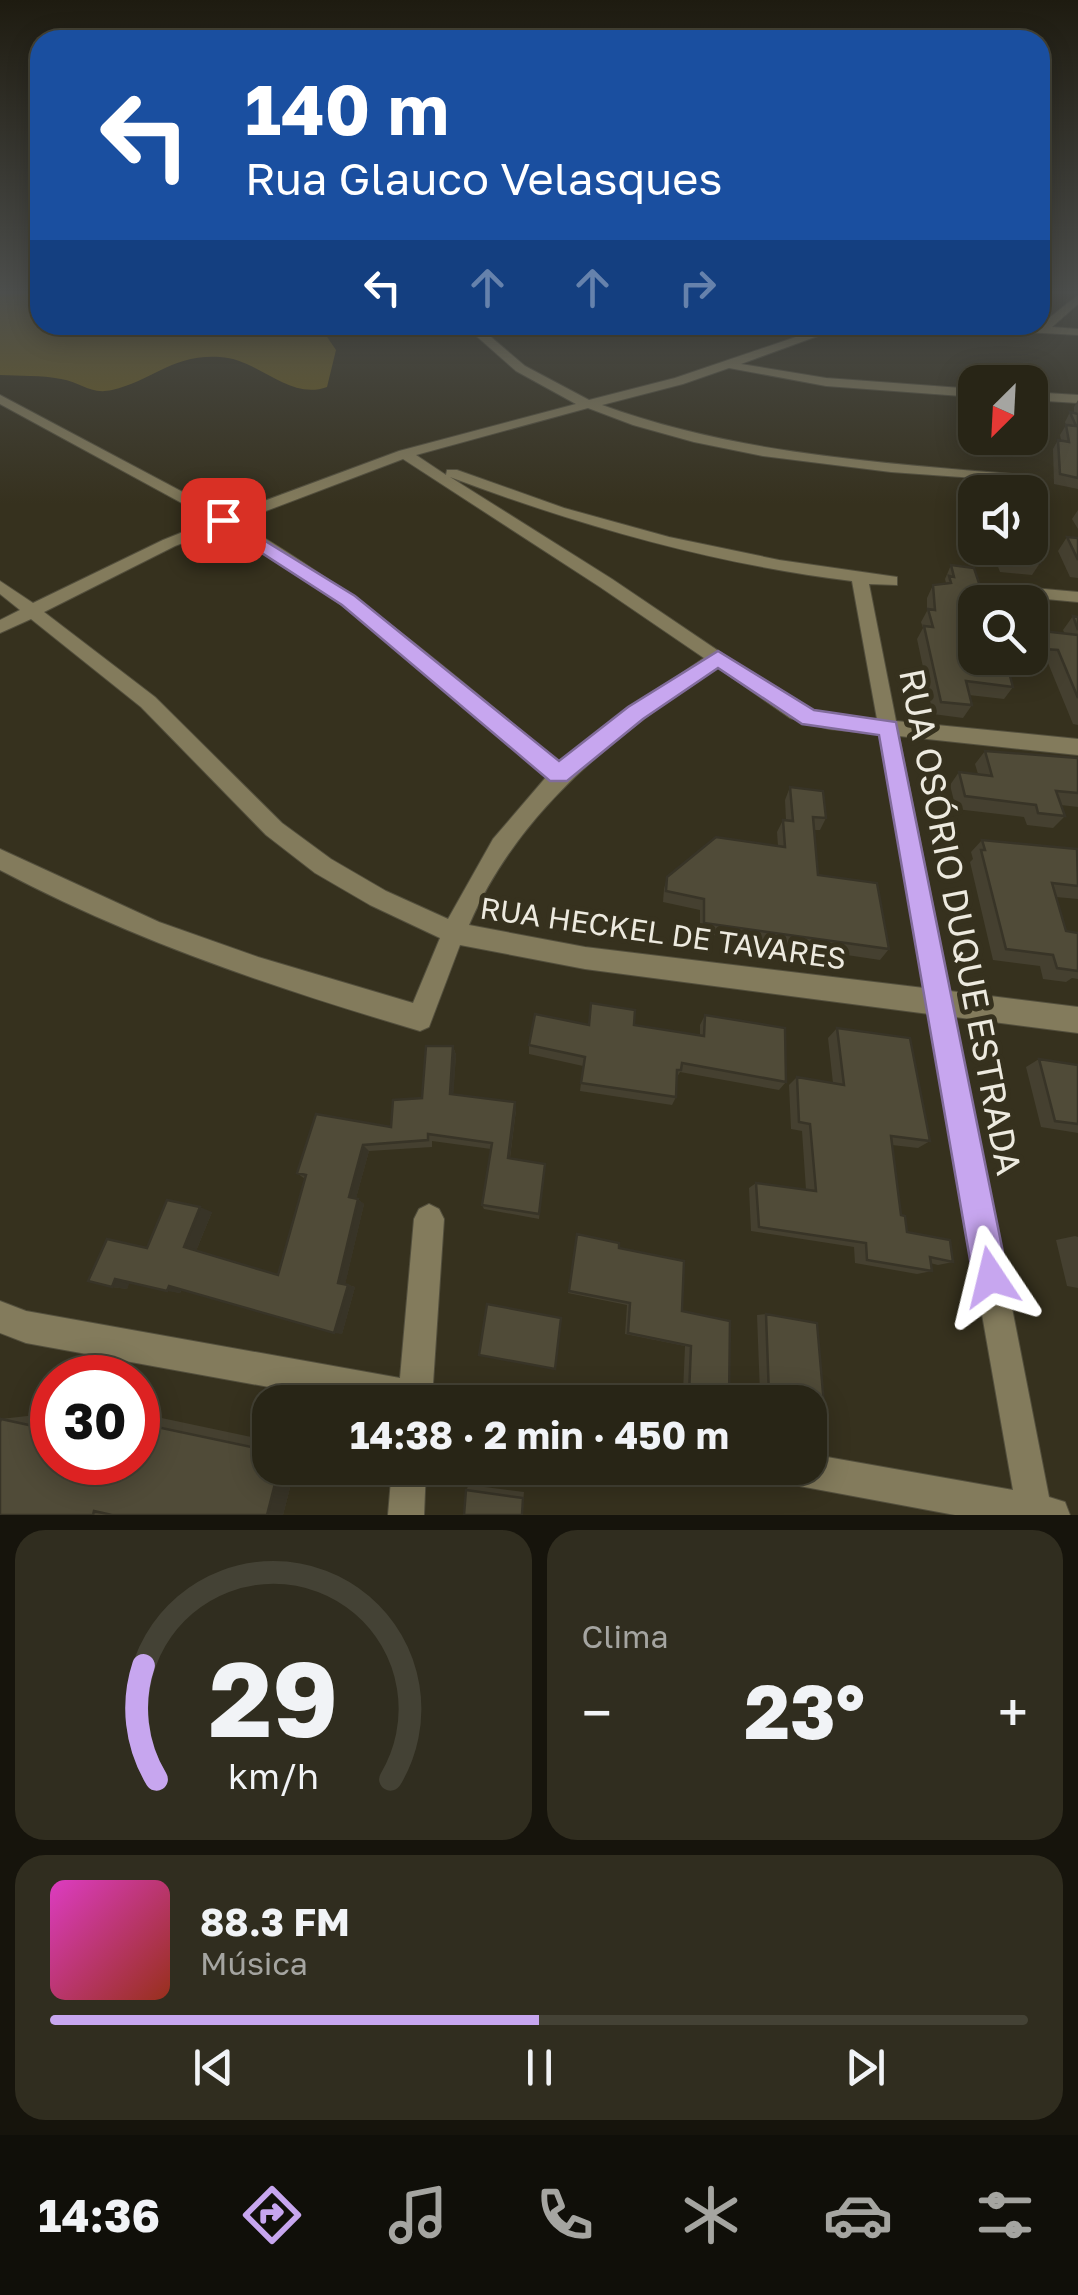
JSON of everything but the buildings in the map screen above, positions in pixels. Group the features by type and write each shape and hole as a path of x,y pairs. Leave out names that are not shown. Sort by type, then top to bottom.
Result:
{"street":[{"path":"515,363 529,374 591,405 678,432 866,464 981,475"},
{"path":"0,628 223,520 404,454 739,363"},
{"path":"730,366 841,383 958,392"},
{"path":"1048,397 1078,399"},
{"path":"0,399 223,520 349,600 558,774"},
{"path":"404,454 622,530 694,548 891,581"},
{"path":"404,454 809,718 1078,747"},
{"name":"RUA OSÓRIO DUQUE ESTRADA","path":"860,578 1041,1514"},
{"name":"RUA HECKEL DE TAVARES","path":"0,586 148,702 274,830 323,866 378,898 454,933 584,958 1078,1020"},
{"path":"1048,594 1078,597"},
{"path":"0,859 131,924 303,984 420,1018 476,886 500,846 558,774 636,713 718,658"},
{"path":"424,1385 430,1220"},
{"path":"0,1316 26,1326 338,1385"},
{"path":"827,1474 1041,1514"},
{"path":"406,1515 409,1485"}],"shaded area":[{"path":"0,363 179,363 126,386 104,391 53,378 0,375"},
{"path":"244,363 333,363 327,387 313,390 287,384"}],"route":[{"path":"223,520 349,600 558,774 636,713 718,658 809,718 888,728 991,1277"}]}
